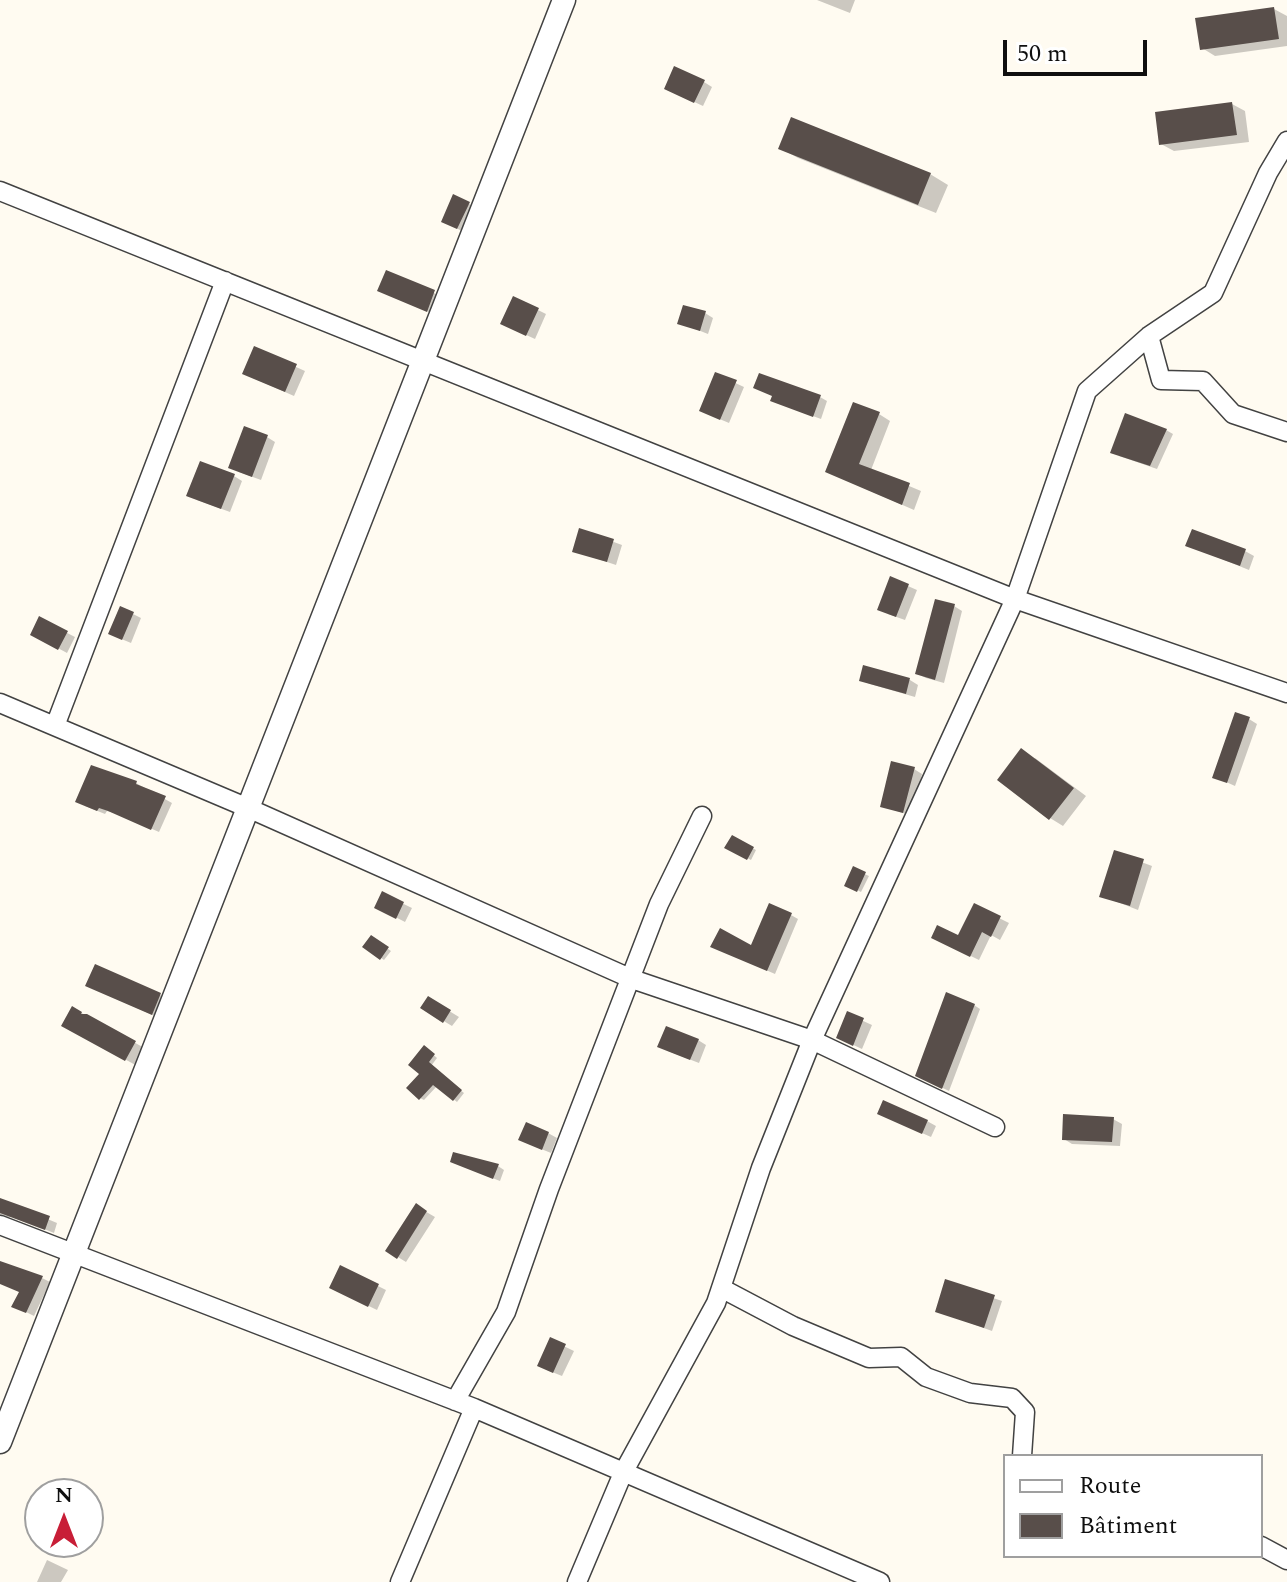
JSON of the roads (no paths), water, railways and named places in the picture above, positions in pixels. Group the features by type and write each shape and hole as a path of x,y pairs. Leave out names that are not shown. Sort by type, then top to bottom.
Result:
{"street":[{"path":"2,1429 74,1253 564,0"},
{"path":"577,1582 623,1473 716,1303 761,1168 812,1040 1015,599 1087,391 1149,336 1213,293 1268,173 1287,141"},
{"path":"0,191 1015,599 1287,693"},
{"path":"55,726 225,281"},
{"path":"1149,336 1161,380 1203,381 1233,414 1287,432"},
{"path":"0,703 248,808 632,979 812,1040 995,1127"},
{"path":"455,1401 506,1312 549,1189 659,904 702,816"},
{"path":"0,1225 474,1408 880,1582"},
{"path":"721,1288 793,1326 869,1358 901,1357 926,1377 970,1393 1012,1398 1025,1412 1022,1454"},
{"path":"400,1582 474,1408"},
{"path":"1263,1547 1287,1560"}]}
